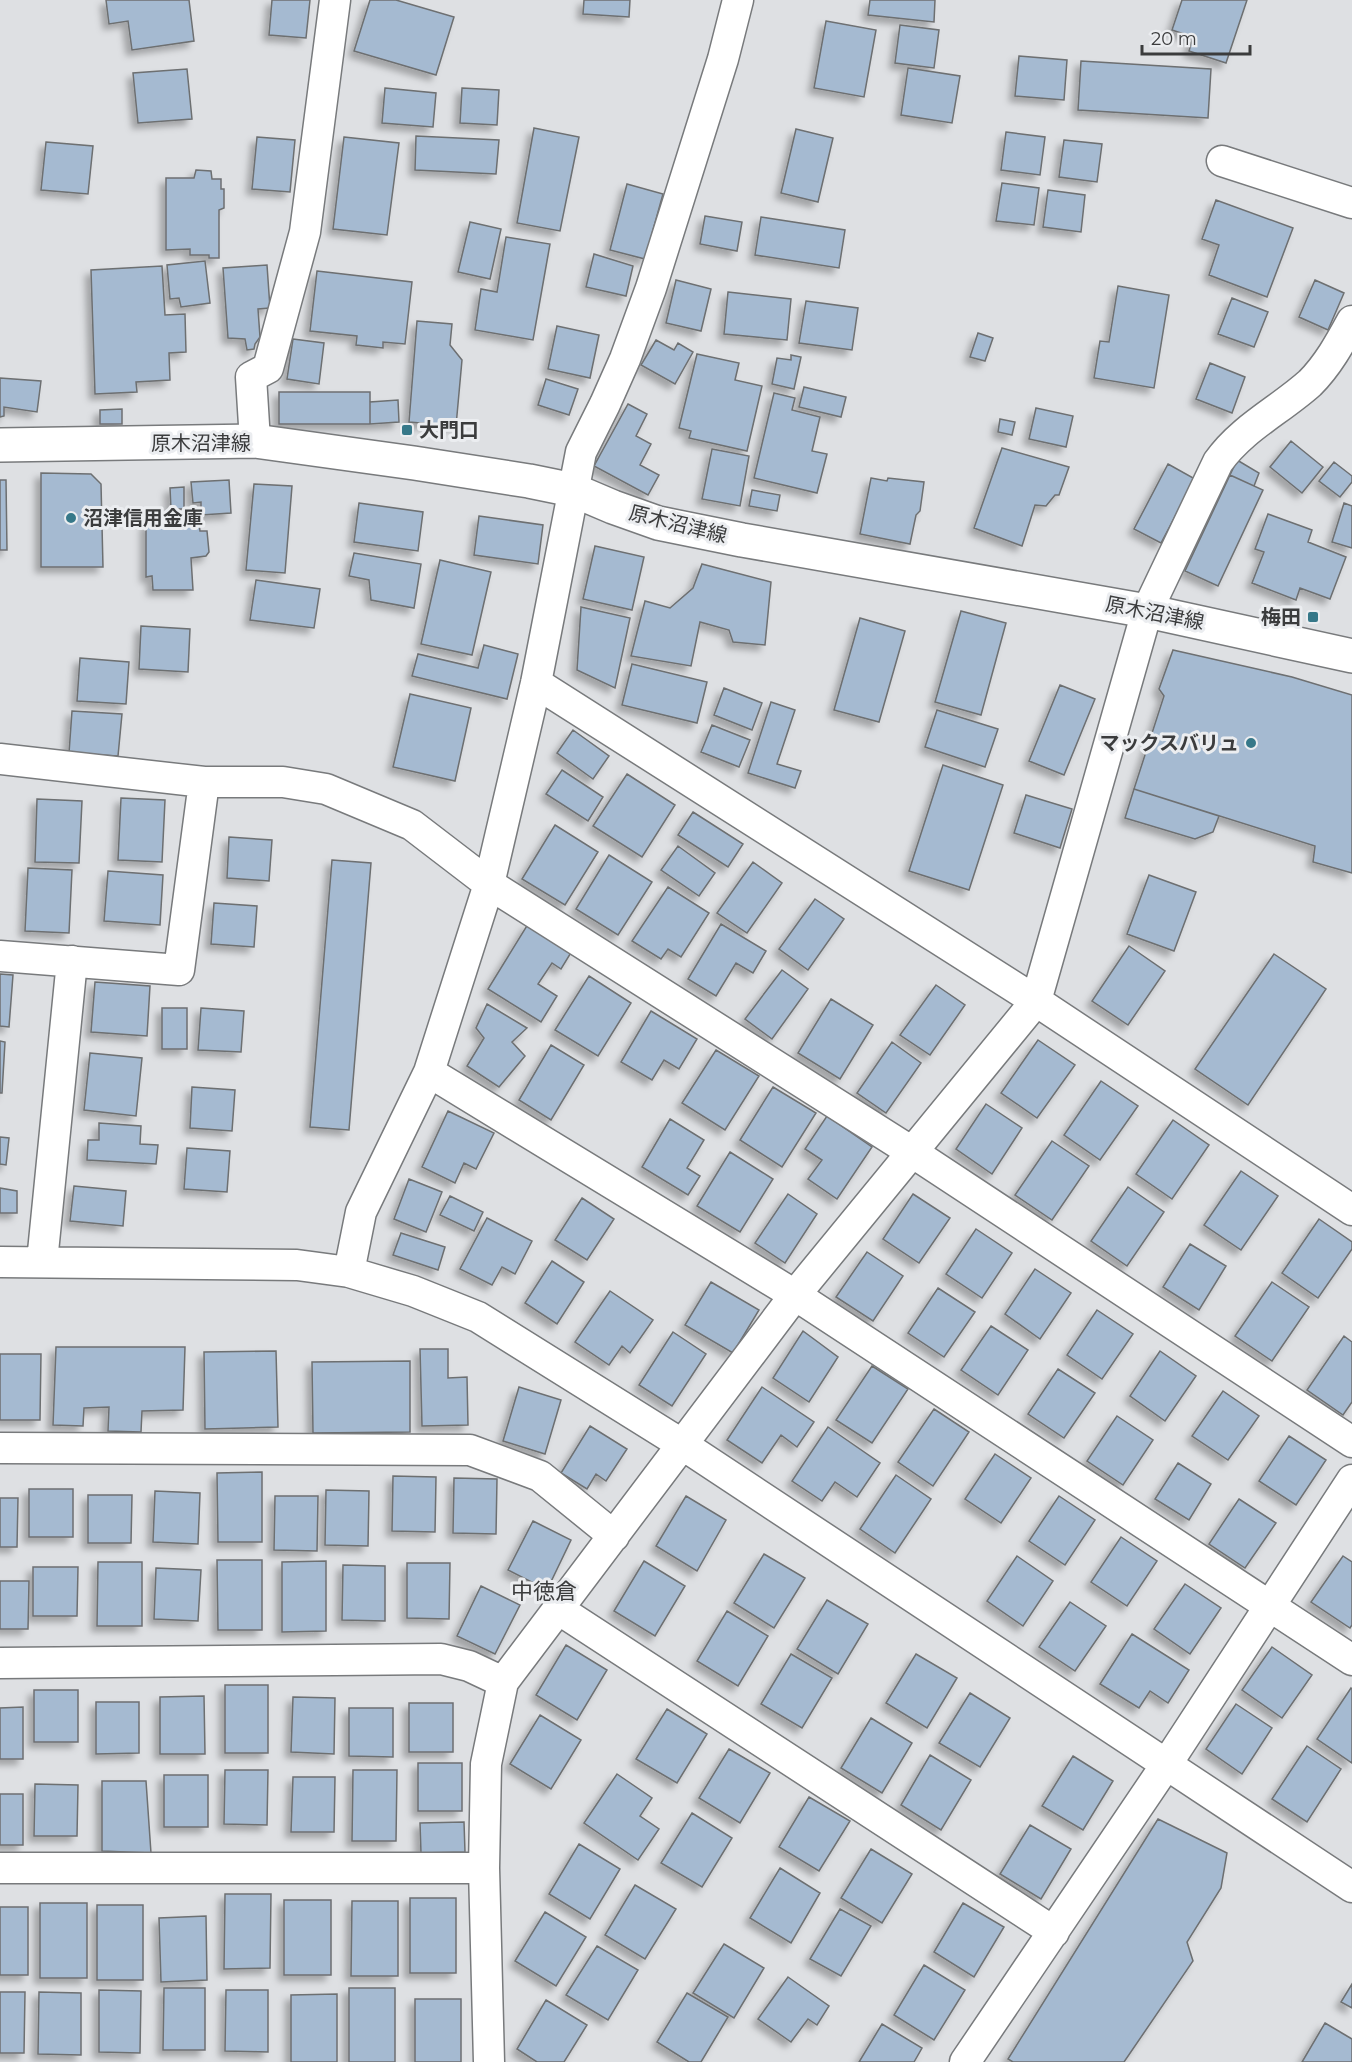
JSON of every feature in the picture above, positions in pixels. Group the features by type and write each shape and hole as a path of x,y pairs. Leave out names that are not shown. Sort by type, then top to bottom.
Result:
{"main road":[{"name":"原木沼津線","path":"0,445 255,441 529,480 573,490 613,507 668,525 742,540 1147,610 1352,656"}],"street":[{"path":"255,441 251,377 268,368 305,232 335,0"},
{"path":"349,1272 361,1212 429,1072 489,884 536,683 581,452 625,359 651,288 723,59 738,0"},
{"path":"1222,161 1352,203"},
{"path":"489,2062 484,1868 486,1764 503,1682 795,1295 1036,1001 1147,610 1218,462 1236,440 1293,397 1323,368 1352,321"},
{"path":"536,683 1036,1001 1352,1210"},
{"path":"0,759 204,783 283,782 326,789 412,825 489,884 912,1152 1352,1442"},
{"path":"0,956 179,970 204,783"},
{"path":"42,1262 72,962"},
{"path":"429,1072 795,1295 1352,1660"},
{"path":"0,1262 297,1265 349,1272 413,1291 478,1317 683,1445 1352,1887"},
{"path":"0,1448 470,1450 540,1476 614,1536"},
{"path":"965,2062 1166,1765 1352,1480"},
{"path":"558,1609 1054,1932"},
{"path":"0,1663 441,1659 469,1666 503,1682"},
{"path":"0,1868 484,1868"}],"building":[{"path":"106,0 189,0 194,41 132,50 128,21 109,24"},
{"path":"272,0 310,0 306,38 269,35"},
{"path":"370,0 396,0 454,17 436,75 354,51"},
{"path":"584,0 630,0 629,17 583,14"},
{"path":"870,0 935,0 934,22 868,15"},
{"path":"1182,0 1247,0 1226,63 1189,51 1193,37 1172,30"},
{"path":"826,21 876,30 864,97 814,88"},
{"path":"900,25 939,30 934,68 895,63"},
{"path":"1019,56 1067,60 1064,100 1015,96"},
{"path":"1081,61 1211,69 1208,118 1078,110"},
{"path":"908,68 960,76 952,123 901,115"},
{"path":"187,69 192,119 138,123 133,73"},
{"path":"385,88 436,93 433,127 382,123"},
{"path":"462,88 499,90 497,125 460,123"},
{"path":"534,128 579,137 560,231 517,223"},
{"path":"796,129 833,138 818,202 781,193"},
{"path":"1006,132 1045,137 1040,175 1001,170"},
{"path":"416,136 499,140 496,174 415,170"},
{"path":"257,137 295,140 290,192 252,189"},
{"path":"344,137 399,143 387,235 333,229"},
{"path":"1064,140 1102,144 1097,182 1059,177"},
{"path":"46,142 93,146 88,194 41,190"},
{"path":"196,170 211,171 212,179 221,179 221,189 224,189 224,208 219,210 219,258 209,258 209,255 190,255 190,249 166,250 166,178 194,178"},
{"path":"1002,183 1039,188 1034,225 996,221"},
{"path":"627,184 663,194 645,259 610,250"},
{"path":"1048,190 1085,195 1081,232 1043,227"},
{"path":"1216,200 1293,228 1267,297 1209,275 1219,245 1202,239"},
{"path":"705,216 742,222 737,251 700,244"},
{"path":"761,217 845,230 839,268 755,255"},
{"path":"470,222 501,229 490,279 458,272"},
{"path":"506,237 550,244 533,340 475,330 481,289 497,292"},
{"path":"594,254 633,266 626,296 586,287"},
{"path":"205,261 210,303 181,307 179,298 170,299 167,265"},
{"path":"267,265 270,308 258,309 260,337 254,349 247,350 245,339 228,338 223,268"},
{"path":"162,266 165,315 185,314 186,352 169,353 170,380 136,382 137,392 95,394 91,270"},
{"path":"317,271 412,282 405,344 383,342 383,348 356,345 357,336 310,331"},
{"path":"676,280 711,289 701,331 666,323"},
{"path":"1315,280 1344,293 1328,330 1299,317"},
{"path":"1118,286 1169,295 1154,388 1094,378 1100,341 1109,342"},
{"path":"728,292 791,299 787,340 724,334"},
{"path":"1232,298 1268,312 1254,347 1218,334"},
{"path":"806,301 858,308 852,350 799,343"},
{"path":"417,321 452,324 450,345 462,360 456,426 409,422"},
{"path":"557,326 599,335 590,378 548,369"},
{"path":"978,333 993,338 985,361 970,357"},
{"path":"293,339 324,343 319,384 287,379"},
{"path":"656,340 674,350 678,343 693,352 675,384 641,365"},
{"path":"697,354 739,363 735,380 762,386 747,451 689,438 691,431 679,428"},
{"path":"791,355 801,357 794,389 772,384 777,358 791,360"},
{"path":"1210,363 1245,377 1232,413 1196,399"},
{"path":"0,378 41,381 37,412 4,407 4,416 0,417"},
{"path":"546,379 578,389 569,415 538,405"},
{"path":"804,387 846,397 841,417 799,407"},
{"path":"279,392 370,392 370,424 279,424"},
{"path":"774,393 795,398 792,410 820,417 812,451 827,454 817,493 754,478"},
{"path":"398,400 399,422 370,424 370,402"},
{"path":"628,404 647,414 636,436 651,444 640,465 659,475 648,495 594,466"},
{"path":"1036,408 1073,416 1066,447 1029,439"},
{"path":"122,409 122,424 100,424 100,410"},
{"path":"1000,419 1015,422 1012,435 998,432"},
{"path":"1291,441 1323,467 1302,493 1270,467"},
{"path":"1002,448 1069,467 1059,495 1055,495 1046,506 1035,505 1022,546 974,528"},
{"path":"712,449 749,456 740,506 702,499"},
{"path":"1237,460 1259,473 1254,486 1230,475"},
{"path":"1334,462 1352,476 1352,482 1340,497 1319,481"},
{"path":"1168,464 1195,479 1161,543 1134,529"},
{"path":"41,473 91,474 101,484 103,567 41,567"},
{"path":"1230,475 1263,490 1218,586 1185,571"},
{"path":"871,478 924,482 920,511 916,515 910,544 860,534"},
{"path":"0,480 6,480 7,550 0,550"},
{"path":"229,480 231,513 201,515 201,502 193,503 191,482"},
{"path":"254,484 292,486 285,573 246,570"},
{"path":"184,487 184,509 171,509 170,488"},
{"path":"752,490 780,495 777,511 749,506"},
{"path":"359,503 423,512 418,551 354,542"},
{"path":"1344,503 1352,506 1352,548 1332,542"},
{"path":"1268,514 1312,530 1308,542 1346,557 1330,599 1300,588 1296,600 1252,583 1264,552 1255,549"},
{"path":"479,516 543,525 538,564 474,555"},
{"path":"174,520 174,524 199,523 200,531 207,531 209,552 206,556 191,558 193,590 153,590 152,576 146,577 146,523"},
{"path":"595,546 644,557 632,610 583,599"},
{"path":"354,553 421,564 414,608 371,600 369,580 349,576"},
{"path":"440,560 491,572 472,655 421,644"},
{"path":"702,564 771,582 765,645 733,642 729,630 700,622 691,666 631,656 645,601 670,608 693,588"},
{"path":"256,580 320,589 314,628 250,620"},
{"path":"581,607 630,618 615,688 577,670"},
{"path":"961,611 1006,623 981,715 935,702"},
{"path":"860,618 905,631 879,722 834,710"},
{"path":"141,626 190,629 188,672 139,669"},
{"path":"484,645 518,654 507,699 412,676 418,654 478,668"},
{"name":"マックスバリュ","path":"1173,650 1292,677 1352,695 1352,873 1313,862 1315,846 1134,789 1164,696 1159,689"},
{"path":"80,658 129,662 126,704 77,701"},
{"path":"632,664 707,682 697,723 622,705"},
{"path":"1060,685 1095,699 1064,775 1029,761"},
{"path":"724,688 762,703 752,730 714,715"},
{"path":"410,694 471,708 455,781 393,767"},
{"path":"771,702 795,710 777,764 801,771 795,788 748,773"},
{"path":"937,710 998,729 985,767 925,747"},
{"path":"72,711 122,714 118,756 69,753"},
{"path":"712,725 750,740 739,767 701,752"},
{"path":"573,730 609,756 593,779 557,753"},
{"path":"943,765 1003,785 969,890 909,871"},
{"path":"562,770 603,797 588,821 546,794"},
{"path":"627,774 675,805 642,857 593,826"},
{"path":"1134,789 1219,816 1213,832 1195,839 1125,818"},
{"path":"1026,795 1072,809 1060,848 1014,833"},
{"path":"121,798 165,800 162,862 118,860"},
{"path":"37,799 82,801 79,863 35,862"},
{"path":"693,812 743,844 728,867 678,835"},
{"path":"555,825 598,852 565,905 522,879"},
{"path":"229,837 272,840 269,881 227,878"},
{"path":"678,846 715,873 699,896 661,870"},
{"path":"609,855 652,882 618,935 576,909"},
{"path":"332,860 371,863 349,1130 310,1127"},
{"path":"753,862 782,883 747,933 717,913"},
{"path":"28,868 72,870 69,933 25,931"},
{"path":"108,871 163,875 160,925 104,921"},
{"path":"1149,875 1196,892 1174,951 1127,934"},
{"path":"668,887 709,913 681,957 668,949 661,959 632,941"},
{"path":"815,899 844,919 808,970 779,949"},
{"path":"214,903 257,906 254,947 211,944"},
{"path":"528,924 572,951 561,969 552,963 538,984 557,996 541,1022 488,989"},
{"path":"721,924 766,951 753,973 736,963 716,996 688,979"},
{"path":"1129,946 1165,971 1128,1025 1092,1001"},
{"path":"1274,954 1326,989 1248,1105 1195,1069"},
{"path":"782,970 808,989 772,1039 745,1019"},
{"path":"0,974 13,975 9,1027 0,1026"},
{"path":"589,976 631,1003 598,1056 555,1030"},
{"path":"95,982 150,986 147,1036 91,1032"},
{"path":"936,985 965,1005 930,1055 900,1035"},
{"path":"831,999 873,1025 840,1079 798,1053"},
{"path":"487,1004 527,1028 512,1042 525,1056 499,1087 467,1066 484,1038 476,1028"},
{"path":"162,1008 187,1008 187,1049 162,1049"},
{"path":"201,1008 244,1011 241,1052 198,1050"},
{"path":"651,1011 697,1039 679,1069 664,1060 652,1080 621,1062"},
{"path":"1038,1040 1075,1065 1037,1118 1001,1093"},
{"path":"0,1041 5,1042 2,1093 0,1093"},
{"path":"892,1042 921,1063 886,1113 857,1093"},
{"path":"551,1045 584,1065 551,1120 519,1100"},
{"path":"716,1050 759,1076 725,1130 682,1103"},
{"path":"90,1053 142,1058 136,1116 84,1110"},
{"path":"1101,1081 1138,1106 1100,1160 1064,1135"},
{"path":"192,1087 235,1090 232,1131 190,1128"},
{"path":"773,1087 816,1113 782,1167 740,1140"},
{"path":"986,1104 1022,1128 992,1174 956,1149"},
{"path":"448,1111 494,1133 476,1169 464,1163 455,1183 422,1167"},
{"path":"827,1116 872,1147 837,1199 808,1179 822,1160 805,1149"},
{"path":"670,1119 704,1140 687,1168 700,1176 688,1195 642,1167"},
{"path":"1173,1120 1209,1145 1172,1199 1136,1174"},
{"path":"99,1123 141,1126 140,1144 158,1145 156,1164 87,1160 88,1140 99,1140"},
{"path":"0,1137 9,1138 6,1165 0,1164"},
{"path":"1052,1141 1089,1166 1052,1220 1015,1195"},
{"path":"187,1148 230,1151 227,1192 184,1189"},
{"path":"730,1152 773,1179 740,1232 697,1206"},
{"path":"1241,1171 1278,1196 1241,1250 1204,1225"},
{"path":"409,1179 442,1192 426,1232 394,1219"},
{"path":"74,1186 126,1191 123,1226 70,1221"},
{"path":"1128,1187 1164,1212 1127,1266 1091,1241"},
{"path":"0,1188 17,1191 17,1213 0,1213"},
{"path":"788,1194 817,1214 785,1263 755,1243"},
{"path":"913,1194 950,1218 919,1263 883,1239"},
{"path":"450,1196 483,1212 474,1231 440,1215"},
{"path":"582,1198 614,1219 587,1260 555,1240"},
{"path":"487,1218 532,1241 515,1274 502,1267 492,1285 460,1269"},
{"path":"1319,1219 1352,1242 1352,1249 1318,1298 1282,1273"},
{"path":"976,1229 1012,1253 982,1298 946,1274"},
{"path":"401,1233 445,1247 438,1270 393,1255"},
{"path":"1190,1244 1226,1266 1199,1310 1163,1287"},
{"path":"867,1252 903,1276 873,1321 836,1297"},
{"path":"552,1261 584,1282 557,1324 525,1303"},
{"path":"1035,1269 1071,1293 1040,1339 1005,1314"},
{"path":"711,1282 759,1310 733,1353 685,1325"},
{"path":"1272,1282 1309,1307 1272,1361 1235,1336"},
{"path":"938,1288 975,1312 944,1357 908,1333"},
{"path":"610,1291 653,1320 630,1353 622,1346 609,1365 575,1342"},
{"path":"1097,1310 1133,1334 1102,1379 1067,1355"},
{"path":"991,1326 1028,1350 998,1395 961,1370"},
{"path":"803,1331 838,1357 809,1402 773,1378"},
{"path":"673,1332 706,1354 672,1406 639,1385"},
{"path":"1344,1336 1352,1342 1352,1402 1343,1415 1307,1390"},
{"path":"56,1347 185,1347 183,1410 142,1411 141,1432 108,1431 109,1407 84,1408 83,1426 53,1425"},
{"path":"420,1349 448,1349 448,1378 467,1377 468,1425 422,1426"},
{"path":"276,1351 278,1427 205,1429 204,1352"},
{"path":"1160,1351 1196,1376 1165,1421 1130,1396"},
{"path":"0,1354 41,1354 40,1420 0,1420"},
{"path":"410,1361 410,1432 313,1433 312,1362"},
{"path":"872,1366 908,1389 872,1443 836,1420"},
{"path":"1058,1369 1095,1393 1064,1438 1028,1414"},
{"path":"519,1387 561,1400 545,1454 503,1441"},
{"path":"762,1387 814,1422 797,1447 781,1435 762,1463 727,1440"},
{"path":"1223,1391 1259,1416 1228,1460 1192,1436"},
{"path":"934,1409 969,1432 933,1486 898,1462"},
{"path":"1117,1416 1153,1440 1123,1485 1087,1461"},
{"path":"590,1426 627,1449 606,1481 596,1474 587,1489 561,1473"},
{"path":"828,1427 880,1463 857,1497 835,1482 822,1501 792,1481"},
{"path":"1289,1436 1326,1460 1296,1505 1259,1481"},
{"path":"995,1454 1031,1478 1001,1523 965,1499"},
{"path":"1178,1463 1211,1484 1189,1520 1155,1499"},
{"path":"262,1472 262,1542 218,1542 217,1473"},
{"path":"896,1475 931,1499 895,1553 860,1529"},
{"path":"393,1476 436,1477 435,1532 392,1531"},
{"path":"454,1478 497,1479 496,1534 453,1533"},
{"path":"29,1489 73,1489 73,1537 29,1537"},
{"path":"326,1490 369,1491 368,1546 325,1545"},
{"path":"155,1491 200,1493 198,1544 153,1542"},
{"path":"88,1495 132,1495 131,1543 88,1543"},
{"path":"275,1496 318,1496 317,1551 274,1550"},
{"path":"686,1496 726,1520 697,1571 656,1546"},
{"path":"1059,1496 1095,1520 1065,1565 1029,1541"},
{"path":"0,1498 18,1498 17,1547 0,1547"},
{"path":"1239,1499 1276,1523 1245,1568 1209,1544"},
{"path":"533,1521 571,1540 547,1590 508,1570"},
{"path":"1121,1537 1157,1561 1127,1606 1091,1582"},
{"path":"764,1554 805,1578 774,1628 734,1603"},
{"path":"1017,1556 1053,1581 1023,1626 987,1601"},
{"path":"1343,1556 1352,1562 1352,1625 1350,1628 1311,1602"},
{"path":"217,1560 262,1560 262,1630 218,1630"},
{"path":"326,1561 326,1631 282,1632 282,1562"},
{"path":"644,1561 685,1586 655,1636 614,1611"},
{"path":"98,1562 142,1562 142,1626 97,1626"},
{"path":"407,1563 450,1563 449,1619 407,1618"},
{"path":"343,1565 385,1566 385,1621 342,1620"},
{"path":"33,1567 78,1567 77,1616 33,1616"},
{"path":"156,1568 201,1570 198,1621 154,1619"},
{"path":"0,1581 29,1581 28,1629 0,1629"},
{"path":"1185,1584 1221,1608 1190,1654 1154,1629"},
{"path":"481,1586 520,1605 495,1654 457,1636"},
{"path":"827,1600 868,1624 838,1674 797,1649"},
{"path":"1070,1602 1106,1626 1075,1671 1039,1647"},
{"path":"727,1611 768,1636 738,1686 697,1661"},
{"path":"1132,1634 1189,1670 1168,1703 1150,1691 1139,1708 1100,1684"},
{"path":"566,1645 607,1670 577,1720 536,1695"},
{"path":"1272,1647 1312,1675 1282,1718 1242,1690"},
{"path":"791,1654 832,1678 802,1728 761,1704"},
{"path":"916,1654 957,1678 927,1728 886,1703"},
{"path":"225,1685 268,1685 268,1753 225,1753"},
{"path":"1352,1689 1352,1763 1317,1739"},
{"path":"34,1690 78,1690 78,1742 34,1742"},
{"path":"970,1693 1010,1718 980,1767 939,1743"},
{"path":"204,1696 205,1754 160,1754 160,1697"},
{"path":"293,1697 335,1698 334,1754 291,1752"},
{"path":"96,1702 139,1702 139,1753 96,1754"},
{"path":"409,1703 453,1703 453,1752 409,1752"},
{"path":"1236,1704 1272,1728 1242,1774 1206,1749"},
{"path":"23,1707 23,1759 0,1759 0,1708"},
{"path":"349,1708 393,1708 393,1757 349,1756"},
{"path":"667,1709 707,1734 677,1783 636,1759"},
{"path":"540,1715 581,1740 551,1789 510,1764"},
{"path":"871,1718 912,1743 882,1793 841,1768"},
{"path":"1307,1746 1341,1769 1307,1822 1272,1799"},
{"path":"729,1749 770,1773 740,1823 699,1798"},
{"path":"930,1755 971,1780 941,1830 901,1805"},
{"path":"1073,1756 1113,1781 1083,1830 1042,1806"},
{"path":"418,1763 462,1763 462,1811 418,1811"},
{"path":"225,1770 268,1770 267,1825 224,1824"},
{"path":"353,1770 397,1770 396,1841 352,1841"},
{"path":"617,1774 652,1798 640,1816 659,1829 638,1860 584,1823"},
{"path":"164,1775 208,1775 208,1827 164,1827"},
{"path":"293,1777 335,1777 334,1832 291,1832"},
{"path":"102,1781 146,1781 151,1853 102,1851"},
{"path":"35,1784 78,1785 77,1836 34,1836"},
{"path":"0,1794 23,1794 23,1845 0,1845"},
{"path":"809,1797 850,1821 819,1871 779,1847"},
{"path":"692,1813 732,1838 702,1887 661,1863"},
{"path":"1158,1819 1227,1853 1221,1888 1187,1942 1193,1961 1124,2062 1013,2062 1008,2059"},
{"path":"464,1822 465,1852 421,1853 420,1823"},
{"path":"1030,1825 1071,1849 1041,1899 1000,1874"},
{"path":"579,1844 620,1869 590,1919 549,1894"},
{"path":"871,1849 912,1874 882,1923 841,1898"},
{"path":"780,1868 820,1893 791,1943 750,1918"},
{"path":"635,1885 676,1909 645,1959 605,1935"},
{"path":"225,1894 271,1894 270,1968 224,1969"},
{"path":"410,1898 456,1898 456,1973 410,1973"},
{"path":"284,1900 331,1900 331,1975 284,1975"},
{"path":"352,1901 398,1901 398,1976 351,1976"},
{"path":"40,1903 87,1903 87,1978 40,1978"},
{"path":"963,1903 1004,1927 974,1977 934,1952"},
{"path":"97,1905 143,1905 143,1980 97,1980"},
{"path":"0,1907 28,1907 28,1975 0,1975"},
{"path":"840,1909 871,1926 841,1976 810,1959"},
{"path":"545,1912 586,1937 556,1986 515,1961"},
{"path":"206,1916 207,1980 161,1982 159,1918"},
{"path":"724,1944 764,1968 734,2018 693,1993"},
{"path":"597,1946 638,1970 608,2020 566,1995"},
{"path":"924,1965 965,1990 934,2040 894,2015"},
{"path":"788,1977 829,2006 817,2025 808,2019 791,2042 758,2019"},
{"path":"1352,1984 1352,2008 1341,2002"},
{"path":"164,1988 205,1988 205,2050 163,2050"},
{"path":"349,1988 395,1988 395,2062 349,2062"},
{"path":"99,1990 141,1991 140,2053 99,2052"},
{"path":"226,1990 268,1990 268,2052 225,2051"},
{"path":"0,1992 25,1992 24,2053 0,2053"},
{"path":"39,1992 81,1993 81,2055 38,2054"},
{"path":"687,1993 728,2017 701,2062 689,2062 657,2042"},
{"path":"337,1994 337,2062 291,2062 291,1995"},
{"path":"415,1999 461,1999 461,2062 415,2062"},
{"path":"546,2000 587,2025 564,2062 537,2062 517,2049"},
{"path":"1325,2023 1352,2039 1352,2062 1302,2062"},
{"path":"882,2024 922,2048 914,2062 859,2062"}],"place":[{"name":"大門口","path":"407,430"},
{"name":"沼津信用金庫","path":"71,518"},
{"name":"梅田","path":"1313,617"},
{"name":"マックスバリュ","path":"1251,743"}],"district":[{"name":"中徳倉","path":"544,1591"}]}
